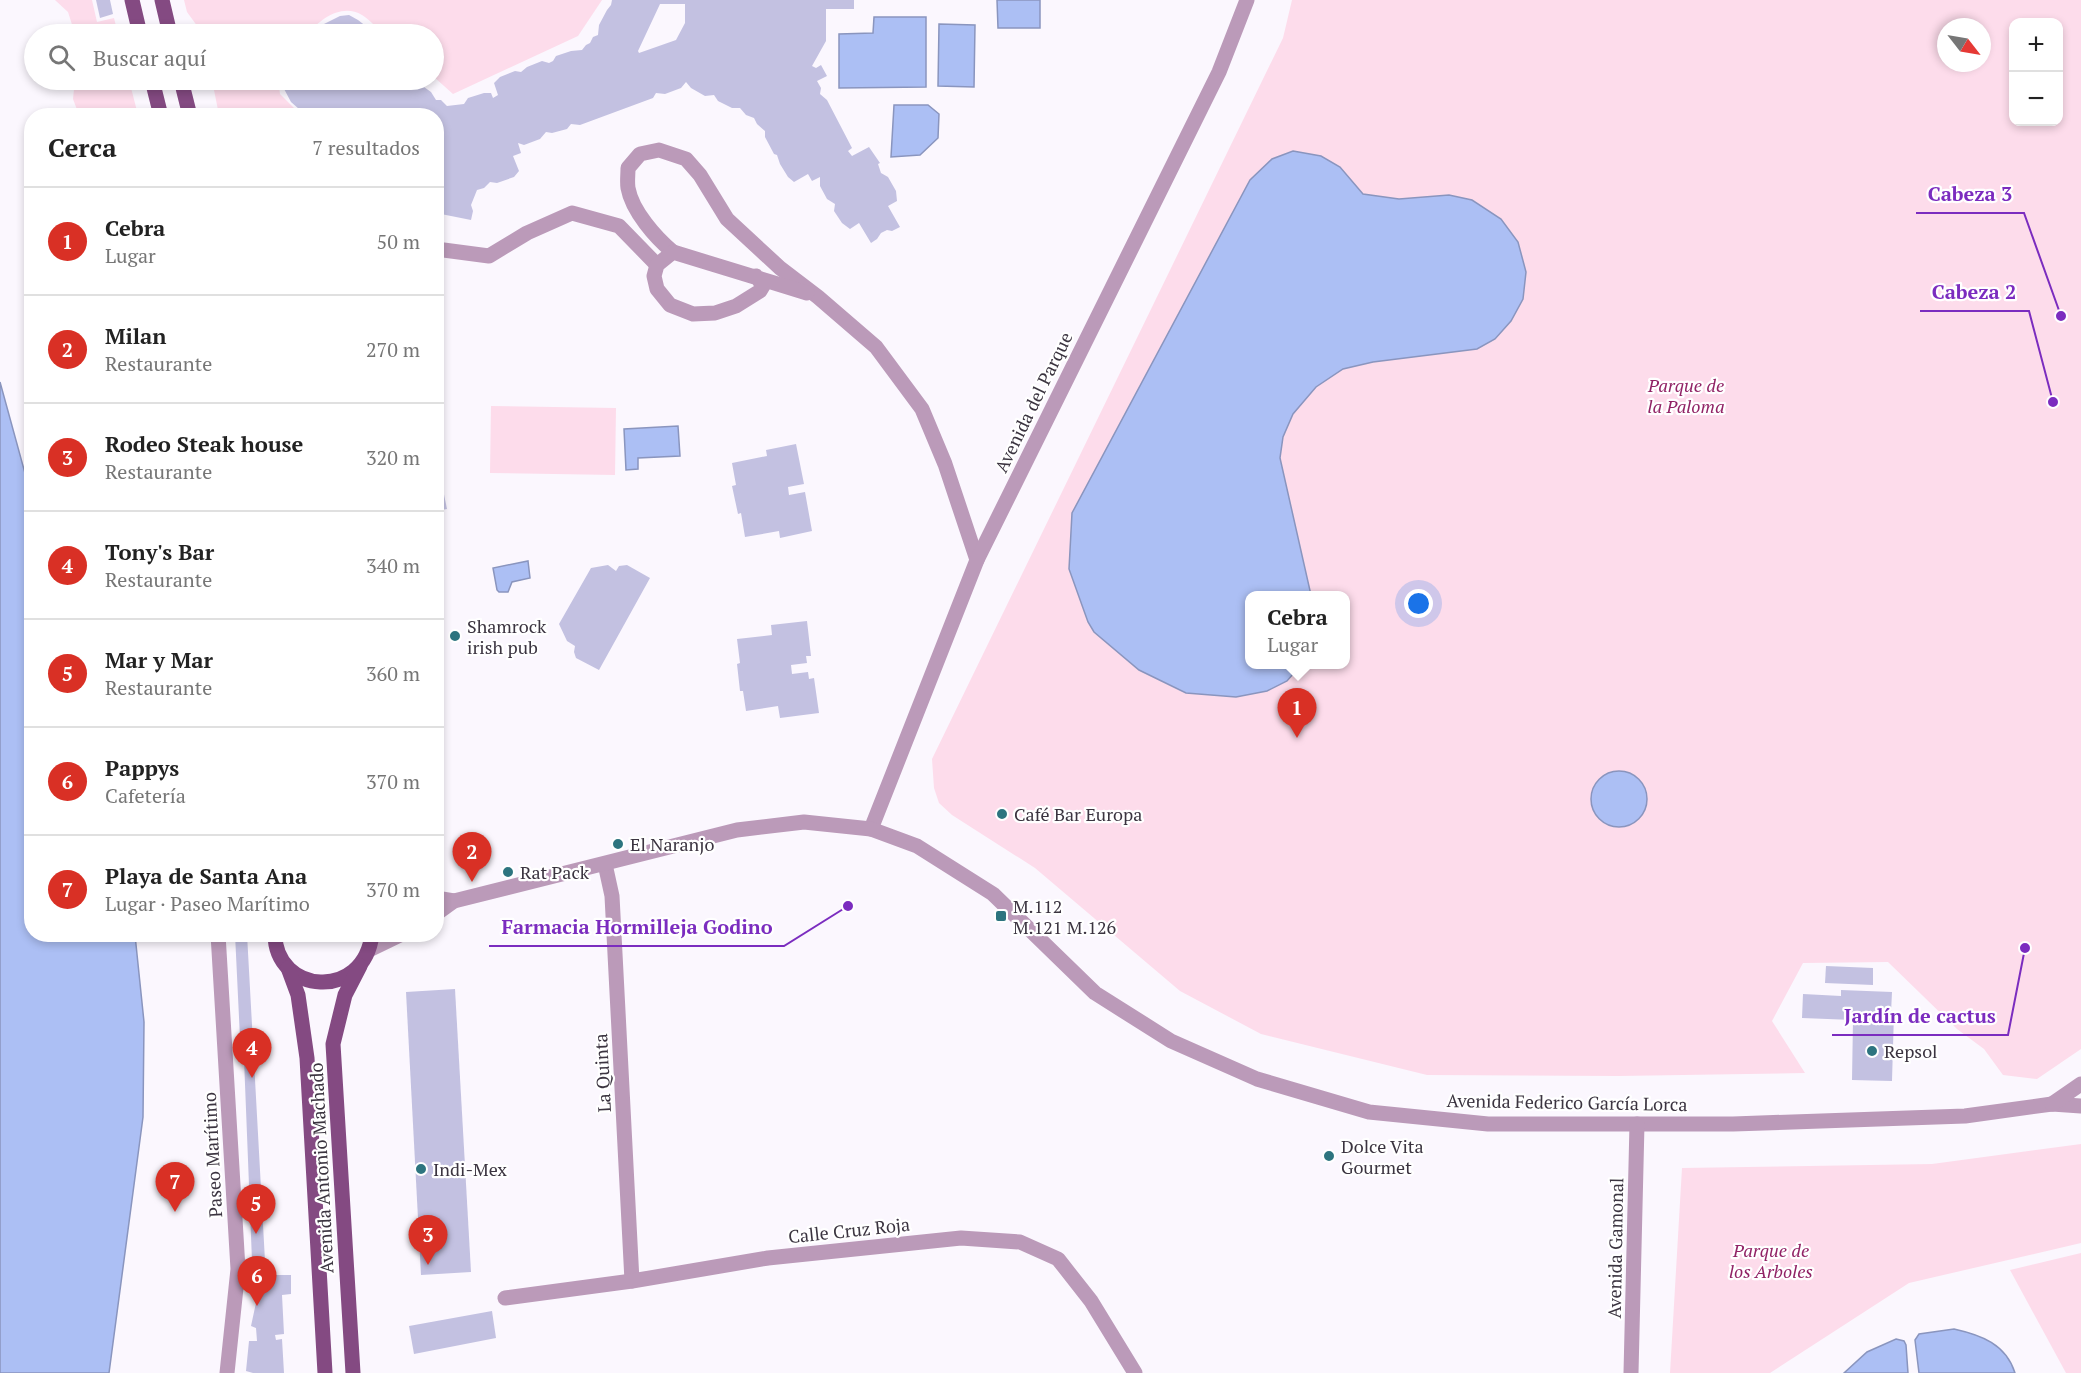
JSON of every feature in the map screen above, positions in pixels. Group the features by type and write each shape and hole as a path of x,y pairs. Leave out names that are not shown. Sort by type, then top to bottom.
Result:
{"main road":[{"path":"132,0 138,24"},
{"path":"162,0 168,24"},
{"path":"154,90 159,108"},
{"path":"183,90 187,108"},
{"name":"Avenida Antonio Machado","path":"276,942 277,949 288,968 298,995 307,1058 325,1373"},
{"name":"Avenida Antonio Machado","path":"352,1373 333,1044 345,995 371,942"},
{"path":"288,968 301,977 316,982 332,982 348,977 360,966"}],"street":[{"name":"Avenida del Parque","path":"872,829 976,560 1219,72 1247,0"},
{"path":"818,297 673,252 659,240 640,214 628,190 628,168 640,154 659,150 686,159 700,176 727,219 780,268 818,297 876,347 922,409 945,464 976,560"},
{"path":"444,250 489,256 527,233 572,213 619,226 657,265"},
{"path":"673,252 657,265 654,276 657,289 670,305 693,314 714,313 736,306 760,291 763,286 756,276"},
{"name":"Avenida Federico García Lorca","path":"454,901 737,830 804,822 872,829 917,846 993,894 1095,993 1171,1041 1257,1079 1370,1112 1488,1124 1732,1124 1965,1116 2052,1104 2081,1106"},
{"name":"La Quinta","path":"605,864 612,896 633,1281"},
{"path":"444,899 454,901"},
{"path":"444,908 454,901"},
{"name":"Paseo Marítimo","path":"218,942 238,1269 227,1373"},
{"name":"Avenida Federico García Lorca","path":"2052,1104 2081,1084"},
{"name":"Avenida Gamonal","path":"1631,1373 1637,1124"},
{"name":"Calle Cruz Roja","path":"505,1298 633,1281 768,1258 961,1238 1020,1242 1058,1259 1091,1301 1135,1373"}],"green space":[{"path":"55,0 92,0 97,22 114,18 116,24 72,24 68,12"},
{"path":"184,0 602,0 578,36 453,94 444,86 444,24 373,24 362,15 347,11 332,14 318,24 196,24 187,12"},
{"name":"Parque de la Paloma","path":"1292,0 2081,0 2081,1049 2037,1079 2003,1075 1984,1049 1957,1029 1888,962 1803,963 1772,1021 1805,1073 1618,1076 1427,1075 1261,1034 1180,991 1035,868 952,815 939,803 934,788 932,759 1283,38"},
{"path":"74,90 132,90 136,108 76,108 73,99"},
{"path":"214,90 279,90 280,94 294,108 218,108"},
{"path":"491,406 616,408 615,475 490,473"},
{"name":"Parque de los Arboles","path":"2081,1144 2081,1243 1909,1283 1770,1373 1670,1373 1682,1168 1932,1164"},
{"path":"2081,1253 2081,1373 2066,1373 2010,1270"}],"water":[{"path":"997,0 1040,0 1040,28 998,28"},
{"path":"874,17 926,17 926,87 839,88 839,34 873,33"},
{"path":"939,24 975,25 974,87 938,86"},
{"path":"894,105 928,105 939,114 938,138 920,155 891,157"},
{"path":"1293,151 1321,156 1340,167 1363,194 1399,199 1449,195 1472,200 1501,219 1518,242 1526,272 1523,299 1511,321 1495,339 1477,349 1373,362 1343,369 1316,387 1293,414 1283,437 1280,458 1310,591 1245,591 1245,669 1298,669 1287,681 1267,691 1236,697 1186,693 1139,670 1094,632 1088,622 1069,569 1072,513 1250,180 1272,159"},
{"path":"0,382 24,469 24,942 136,942 144,1022 143,1117 109,1373 0,1373"},
{"path":"678,426 680,456 638,458 638,469 626,470 624,429"},
{"path":"528,561 530,578 512,582 508,592 497,590 493,568"},
{"path":"1619,771 1630,773 1639,779 1645,788 1647,799 1645,810 1639,819 1630,825 1619,827 1608,825 1599,819 1593,810 1591,799 1593,788 1599,779 1608,773"},
{"path":"1954,1329 1974,1334 1991,1342 2005,1355 2015,1373 1919,1373 1915,1340 1919,1334"},
{"path":"1896,1339 1904,1341 1906,1345 1908,1373 1844,1373 1867,1352"}],"building":[{"path":"96,0 110,0 113,14 100,18"},
{"path":"612,0 854,0 854,9 826,9 826,41 812,66 816,68 821,65 827,76 817,81 821,88 820,94 827,100 852,148 848,151 852,156 869,147 880,163 878,164 881,173 888,177 896,191 897,201 888,206 900,227 881,233 871,243 859,223 850,229 842,223 834,211 835,204 827,199 820,186 820,177 812,181 808,174 794,182 788,177 777,155 774,154 765,137 765,131 754,118 746,115 740,108 732,108 718,101 714,95 705,96 691,88 686,82 681,88 665,94 656,93 653,98 580,125 571,124 567,129 552,133 546,132 540,139 524,145 518,143 521,153 513,156 519,171 514,177 497,183 490,182 484,188 477,190 471,205 473,211 471,220 444,215 444,108 298,108 291,102 285,90 428,90 436,100 441,100 447,106 464,104 468,98 484,93 491,93 493,98 498,95 494,83 500,77 515,71 521,72 542,61 549,63 556,56 571,51 582,50 593,37 598,35 599,25","holes":["660,4 685,4 685,23 676,40 639,53"]},
{"path":"349,15 363,24 324,24 340,16"},
{"path":"796,444 804,484 788,487 789,495 805,492 812,531 780,538 779,531 745,537 741,513 738,514 732,486 736,485 732,463 767,456 766,450"},
{"path":"444,494 447,509 444,510"},
{"path":"608,565 616,571 619,566 627,565 650,578 599,670 576,658 575,646 567,641 559,624 591,568"},
{"path":"807,621 811,656 806,656 807,663 791,665 792,674 808,672 809,679 814,678 819,713 780,718 778,706 746,711 743,691 740,691 737,639 772,635 771,625"},
{"path":"235,942 247,942 265,1261 252,1261 244,1059 241,1059"},
{"path":"1826,966 1873,968 1873,985 1825,983"},
{"path":"455,989 471,1272 421,1275 406,992"},
{"path":"1841,990 1892,992 1891,1013 1894,1013 1892,1081 1852,1080 1853,1020 1802,1018 1803,994 1841,996"},
{"path":"262,1275 291,1275 291,1294 282,1295 284,1334 275,1335 276,1340 282,1339 284,1373 246,1371 249,1341 257,1341 256,1328 251,1326"},
{"path":"492,1311 496,1338 414,1354 409,1326"}],"place":[{"name":"Cabeza 3","path":"2061,316"},
{"name":"Cabeza 2","path":"2053,402"},
{"name":"Shamrock irish pub","path":"455,636"},
{"name":"Cebra","path":"1297,738"},
{"name":"Café Bar Europa","path":"1002,814"},
{"name":"El Naranjo","path":"618,844"},
{"name":"Rat Pack","path":"508,872"},
{"name":"Milan","path":"472,882"},
{"name":"Farmacia Hormilleja Godino","path":"848,906"},
{"name":"M.112 M.121 M.126","path":"1001,916"},
{"name":"Jardín de cactus","path":"2025,948"},
{"name":"Repsol","path":"1872,1051"},
{"name":"Tony's Bar","path":"252,1078"},
{"name":"Dolce Vita Gourmet","path":"1329,1156"},
{"name":"Indi-Mex","path":"421,1169"},
{"name":"Playa de Santa Ana","path":"175,1212"},
{"name":"Mar y Mar","path":"256,1234"},
{"name":"Rodeo Steak house","path":"428,1265"},
{"name":"Pappys","path":"257,1306"}]}
